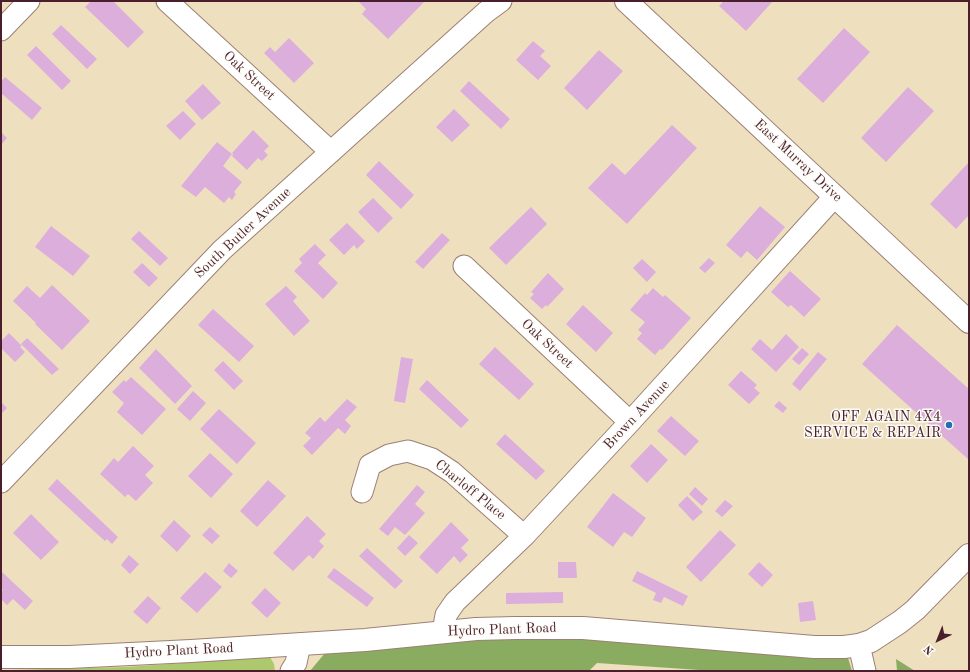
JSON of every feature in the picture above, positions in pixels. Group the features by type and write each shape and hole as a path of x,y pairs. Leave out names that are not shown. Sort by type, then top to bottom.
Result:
{"main road":[{"name":"East Murray Drive","path":"626,1 969,322"},
{"name":"Hydro Plant Road","path":"1,657 107,655 191,651 365,640 476,629 583,628 814,647 844,647 859,645 871,641 900,622 915,610 969,555"}],"street":[{"path":"1,30 29,1"},
{"name":"Oak Street","path":"167,1 331,152"},
{"name":"South Butler Avenue","path":"1,482 222,250 486,12 501,1"},
{"name":"Brown Avenue","path":"443,632 446,615 455,602 524,536 630,422 835,196"},
{"name":"Oak Street","path":"464,266 630,422"},
{"name":"Charloff Place","path":"362,492 370,465 388,455 408,451 432,459 452,472 524,536"},
{"path":"291,671 296,663 300,644"},
{"path":"859,645 865,671"}],"green space":[{"path":"499,636 572,636 846,656 852,671 714,671 597,663 589,671 310,671 325,653"},
{"path":"270,657 274,664 275,671 6,671 125,667"},
{"path":"896,659 915,671 897,671"}],"building":[{"path":"91,1 113,1 144,32 128,48 85,7"},
{"path":"358,1 425,1 388,39 362,14 366,9"},
{"path":"724,1 773,1 746,31 719,6"},
{"path":"61,25 97,59 87,69 52,34"},
{"path":"844,28 870,52 823,103 797,79"},
{"path":"289,38 314,63 294,83 264,53 270,47 275,52"},
{"path":"533,41 545,51 540,56 551,66 538,80 516,60"},
{"path":"36,46 71,81 62,90 27,55"},
{"path":"599,50 623,71 587,110 564,88"},
{"path":"5,77 42,108 32,120 1,93 1,82"},
{"path":"469,81 510,119 501,129 460,91"},
{"path":"203,84 221,103 202,120 185,101"},
{"path":"908,87 934,111 886,162 861,138"},
{"path":"454,109 470,125 452,142 436,127"},
{"path":"183,111 196,124 180,140 166,126"},
{"path":"672,125 697,148 627,224 588,188 612,163 625,175"},
{"path":"253,130 269,146 264,151 268,155 262,161 258,158 247,170 232,156 232,153"},
{"path":"1,132 7,138 1,145"},
{"path":"217,142 232,154 223,166 242,182 234,192 236,194 232,200 229,197 224,203 205,187 196,197 181,186"},
{"path":"379,161 414,195 401,209 366,175"},
{"path":"969,162 969,215 956,229 930,204"},
{"path":"373,198 393,218 378,233 358,212"},
{"path":"760,206 785,227 757,260 747,251 741,258 726,245"},
{"path":"531,207 547,224 506,265 489,248"},
{"path":"347,223 365,241 357,249 354,245 344,255 329,240"},
{"path":"51,226 90,256 73,276 35,247"},
{"path":"139,231 168,258 160,266 131,239"},
{"path":"442,233 450,240 423,269 415,262"},
{"path":"315,244 326,255 318,263 338,283 323,299 294,271 302,263 299,259"},
{"path":"709,258 715,263 705,273 699,268"},
{"path":"642,259 656,272 647,282 633,268"},
{"path":"142,263 158,278 149,287 133,272"},
{"path":"790,271 821,299 804,317 791,305 788,307 771,292"},
{"path":"548,273 564,289 547,307 546,305 542,309 530,298 534,294 531,292"},
{"path":"52,285 90,321 62,350 13,301 27,286 40,298"},
{"path":"286,286 297,297 293,301 310,321 294,336 265,304"},
{"path":"653,288 663,297 665,295 691,318 662,350 660,349 655,355 637,339 642,333 638,330 645,322 630,310 645,293 647,295"},
{"path":"583,305 613,333 596,352 566,324"},
{"path":"213,309 254,346 239,362 198,325"},
{"name":"OFF AGAIN 4X4 SERVICE & REPAIR","path":"897,325 969,389 969,460 862,364"},
{"path":"9,333 22,346 20,347 25,352 15,362 1,348 1,341"},
{"path":"786,334 799,347 776,372 751,349 760,339 772,350"},
{"path":"27,338 59,369 52,375 21,344"},
{"path":"495,347 534,384 519,400 479,364"},
{"path":"802,348 809,354 799,365 792,359"},
{"path":"156,349 192,386 175,404 139,368"},
{"path":"818,352 827,359 800,391 792,384"},
{"path":"401,357 413,359 405,403 394,401"},
{"path":"223,361 243,381 234,390 214,370"},
{"path":"741,371 757,385 754,388 760,393 749,404 728,385"},
{"path":"131,377 166,409 142,435 117,412 124,403 112,392 124,380 126,382"},
{"path":"427,380 469,420 461,428 419,389"},
{"path":"193,391 206,403 190,421 177,409"},
{"path":"347,399 357,407 345,420 351,426 345,434 338,428 312,455 303,446 311,438 305,433 320,417 325,422"},
{"path":"779,401 787,408 783,413 774,406"},
{"path":"1,402 7,408 1,414"},
{"path":"219,409 256,443 237,464 200,429"},
{"path":"671,416 699,441 685,456 657,431"},
{"path":"505,434 545,471 536,480 496,444"},
{"path":"651,444 668,460 647,483 630,466"},
{"path":"133,446 154,466 145,475 153,483 136,501 128,494 125,497 100,474 114,458 118,462"},
{"path":"210,453 233,474 211,498 188,476"},
{"path":"57,479 118,537 112,544 107,539 105,541 48,489"},
{"path":"268,480 286,496 257,527 240,511"},
{"path":"417,485 425,492 415,504 425,513 405,535 395,527 388,536 379,529"},
{"path":"695,487 708,499 702,506 689,494"},
{"path":"613,493 646,518 632,537 624,532 613,547 587,527"},
{"path":"687,496 703,512 693,521 678,505"},
{"path":"725,500 733,506 722,517 715,511"},
{"path":"31,514 59,542 41,560 13,533"},
{"path":"307,516 326,534 319,541 324,546 313,559 309,555 293,571 273,553"},
{"path":"174,520 191,536 177,552 160,536"},
{"path":"451,522 469,540 461,548 468,555 460,563 454,556 437,574 419,557"},
{"path":"210,527 220,536 212,544 202,535"},
{"path":"720,530 736,545 701,582 686,567"},
{"path":"409,535 418,543 405,556 397,548"},
{"path":"367,548 403,581 395,589 359,556"},
{"path":"129,555 139,564 130,574 121,565"},
{"path":"558,562 576,562 577,578 558,578"},
{"path":"759,562 773,575 762,587 748,574"},
{"path":"229,563 238,571 231,578 223,571"},
{"path":"334,568 374,598 367,607 327,577"},
{"path":"1,571 33,601 25,610 13,599 7,605 1,599 1,593 3,590 1,588"},
{"path":"637,571 688,596 683,606 664,597 661,603 653,600 656,593 632,581"},
{"path":"205,572 222,587 197,613 180,598"},
{"path":"265,588 281,603 267,618 251,603"},
{"path":"563,592 563,603 506,604 506,593"},
{"path":"148,596 161,608 147,624 133,612"},
{"path":"813,601 816,620 800,622 798,603"}],"place":[{"name":"OFF AGAIN 4X4 SERVICE & REPAIR","path":"949,425"}]}
